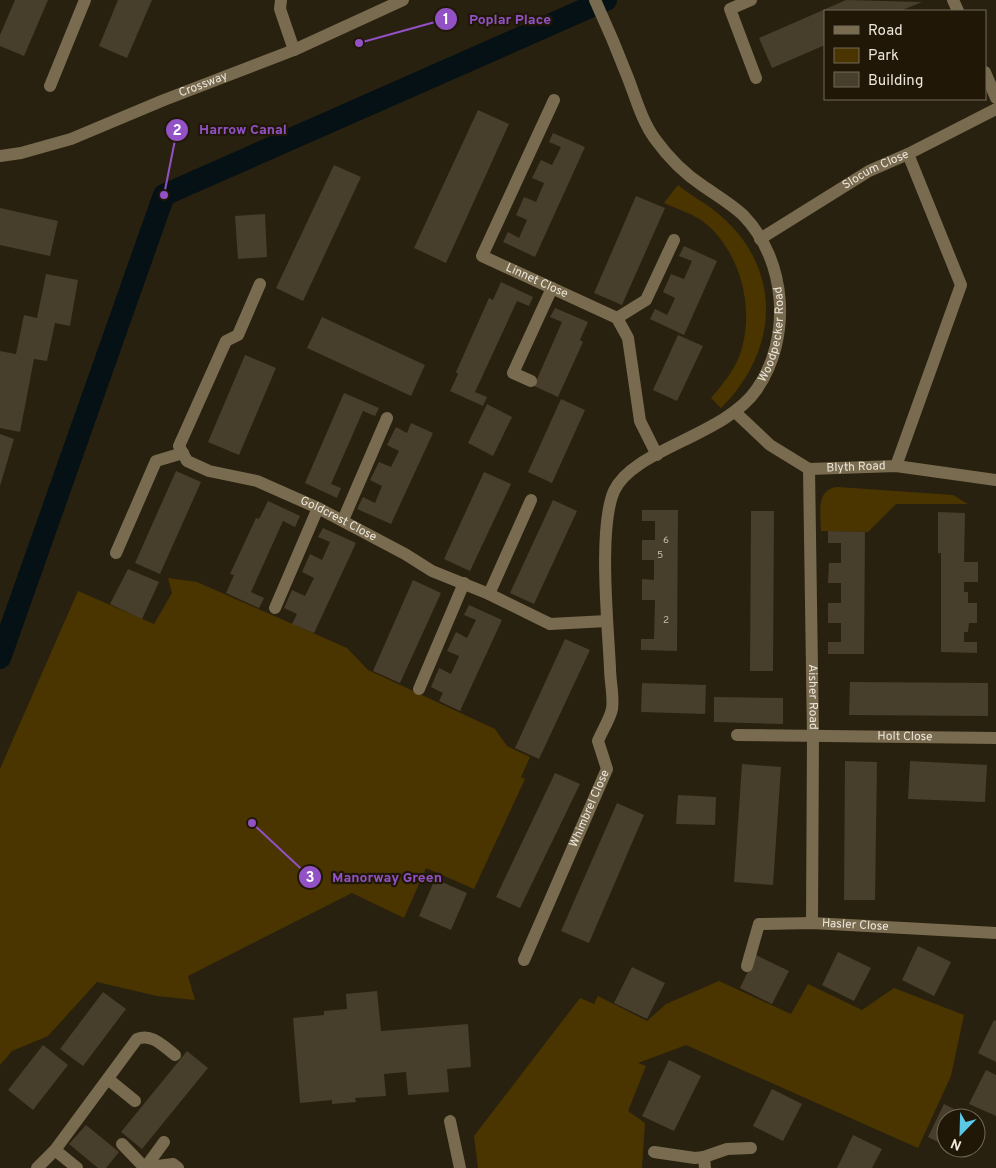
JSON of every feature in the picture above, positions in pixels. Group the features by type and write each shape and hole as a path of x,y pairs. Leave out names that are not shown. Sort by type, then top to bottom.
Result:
{"street":[{"path":"50,86 85,0"},
{"path":"280,0 280,9 294,50"},
{"name":"Crossway","path":"0,156 21,153 71,138 294,50 403,0"},
{"name":"Woodpecker Road","path":"595,0 644,119 655,139 674,161 700,184 743,215 760,239 771,262 778,284 780,308 778,332 771,361 759,386 748,401 736,412 705,431 657,455 622,479 610,502 606,519 607,621"},
{"path":"752,0 730,9 756,78"},
{"path":"986,74 996,98"},
{"name":"Linnet Close","path":"554,100 482,256 617,318"},
{"name":"Slocum Close","path":"760,239 869,171 908,154 996,109"},
{"path":"896,466 961,285 908,154"},
{"path":"657,455 640,421 628,338 617,318 646,300 674,240"},
{"path":"116,552 156,461 183,453 179,446 226,341 238,335 260,284"},
{"path":"531,381 513,373 552,288"},
{"name":"Blyth Road","path":"736,412 770,445 809,470 896,466 996,480"},
{"path":"343,520 387,418"},
{"name":"Goldcrest Close","path":"183,453 187,461 209,471 257,481 318,508 405,554 432,572 489,594 550,624 607,621"},
{"name":"Aisher Road","path":"809,470 813,736 812,923"},
{"path":"489,594 531,500"},
{"path":"275,608 318,508"},
{"path":"419,689 464,583"},
{"name":"Whimbrel Close","path":"524,960 607,769 598,741 612,709 607,621"},
{"name":"Holt Close","path":"737,735 996,738"},
{"name":"Hasler Close","path":"747,966 759,924 812,923 996,932"},
{"path":"37,1168 55,1150 137,1039 145,1036 152,1038 175,1055"},
{"path":"108,1079 135,1101"},
{"path":"450,1121 460,1168"},
{"path":"144,1168 164,1142"},
{"path":"122,1144 144,1168"},
{"path":"654,1152 696,1158 705,1162 728,1149 751,1148"},
{"path":"55,1150 77,1168"},
{"path":"144,1168 173,1164 178,1168"}],"green space":[{"path":"678,185 721,216 741,238 756,261 764,286 766,312 763,337 754,362 740,386 721,408 711,398 734,368 744,340 746,322 742,285 728,250 718,236 701,220 664,203"},
{"path":"838,487 953,495 968,504 896,504 868,532 821,531 820,510 823,497 826,492"},
{"path":"168,578 197,582 347,648 368,670 495,729 507,746 530,757 521,777 525,779 474,889 426,868 404,918 352,893 188,976 195,1000 157,996 97,982 48,1036 12,1051 0,1065 0,769 78,591 154,624 172,593"},
{"path":"719,981 791,1014 808,984 862,1010 894,988 964,1015 951,1076 918,1148 686,1045 638,1063 646,1066 628,1111 645,1123 642,1168 478,1168 474,1136 580,998 594,1004 598,996 647,1021 666,1004"}],"building":[{"path":"15,0 48,0 24,56 0,46 0,35"},
{"path":"118,0 152,0 127,58 99,46"},
{"path":"846,0 922,2 902,10 824,10 824,45 772,68 759,38"},
{"path":"478,110 509,124 446,263 414,248"},
{"path":"553,133 585,147 535,257 503,242 508,232 519,238 527,220 516,215 524,197 536,202 544,183 532,178 541,160 552,165 561,147 549,142"},
{"path":"334,165 361,177 303,301 276,288"},
{"path":"636,196 665,208 622,305 594,293"},
{"path":"0,208 58,221 50,256 0,245"},
{"path":"265,214 267,257 238,259 235,216"},
{"path":"684,246 717,261 684,335 650,319 655,309 667,315 671,307 675,298 663,292 671,274 684,279 692,261 679,256"},
{"path":"46,274 78,280 70,326 55,323 47,361 34,359 20,432 0,428 0,351 16,354 24,315 37,318"},
{"path":"501,282 533,297 529,306 517,301 475,392 487,397 483,406 450,391 458,374 456,372 489,298 493,300"},
{"path":"555,308 588,322 580,340 583,342 558,397 534,386 562,322 550,317"},
{"path":"322,317 425,365 411,396 307,348"},
{"path":"678,335 703,346 677,401 653,390"},
{"path":"245,355 276,368 239,455 208,442"},
{"path":"344,393 379,408 375,416 363,411 331,484 341,488 337,498 305,483"},
{"path":"561,399 585,410 552,483 528,472"},
{"path":"487,404 512,417 493,456 468,443"},
{"path":"411,423 433,433 391,524 357,509 363,497 375,503 382,486 370,480 379,462 391,467 399,451 387,445 396,427 407,433"},
{"path":"0,434 14,439 0,486"},
{"path":"176,471 201,482 160,574 135,563"},
{"path":"484,472 511,484 470,571 444,559"},
{"path":"553,500 577,511 534,604 510,593"},
{"path":"268,501 300,516 295,527 283,521 251,592 264,598 259,608 226,593 234,575 230,574 256,518 259,519"},
{"path":"642,510 678,510 677,651 641,650 641,639 654,639 655,600 642,600 642,579 654,580 654,560 642,560 642,540 655,540 655,521 642,521"},
{"path":"751,511 774,511 773,671 750,671"},
{"path":"938,512 965,513 964,562 978,562 978,582 964,582 964,592 968,592 968,603 977,603 977,623 969,623 968,632 964,632 964,642 977,642 977,653 941,652 941,553 938,553"},
{"path":"323,528 356,543 314,633 292,624 297,614 284,608 292,590 305,596 314,578 302,572 310,554 322,560 330,542 318,537"},
{"path":"828,531 865,532 864,654 828,654 828,642 841,642 841,623 828,623 828,603 841,603 841,583 828,583 829,563 841,563 841,543 828,543"},
{"path":"128,569 159,582 142,619 110,604"},
{"path":"413,580 441,593 400,683 373,671"},
{"path":"469,605 502,620 460,711 439,701 443,693 431,687 439,668 451,674 459,656 447,651 456,632 467,638 476,620 464,615"},
{"path":"565,639 590,650 539,759 515,748"},
{"path":"850,682 988,683 988,716 849,715"},
{"path":"642,683 706,685 705,714 641,712"},
{"path":"714,697 783,698 783,724 714,722"},
{"path":"845,761 877,762 875,900 844,900"},
{"path":"910,761 987,765 985,802 908,799"},
{"path":"742,764 781,767 773,885 734,882"},
{"path":"555,773 580,784 520,908 496,897"},
{"path":"678,795 716,797 715,825 676,824"},
{"path":"617,803 644,815 589,943 561,931"},
{"path":"435,879 467,893 451,930 419,916"},
{"path":"918,946 951,962 934,996 902,980"},
{"path":"838,952 871,968 854,1001 822,985"},
{"path":"756,955 789,971 772,1004 740,988"},
{"path":"632,967 665,983 647,1019 614,1003"},
{"path":"377,991 381,1031 468,1024 471,1067 447,1069 449,1092 408,1095 406,1072 384,1074 386,1096 355,1098 356,1102 332,1104 332,1100 300,1103 293,1018 324,1015 324,1011 347,1009 346,994"},
{"path":"103,992 126,1009 83,1066 60,1049"},
{"path":"994,1020 996,1021 996,1062 978,1053"},
{"path":"43,1045 68,1065 33,1110 8,1090"},
{"path":"187,1051 208,1068 142,1149 121,1132"},
{"path":"669,1060 701,1076 674,1131 642,1116"},
{"path":"986,1070 996,1075 996,1116 986,1112 986,1108 978,1108 969,1104"},
{"path":"772,1089 802,1104 783,1141 753,1126"},
{"path":"944,1104 952,1108 942,1108"},
{"path":"936,1120 936,1141 928,1137"},
{"path":"86,1125 119,1152 106,1168 98,1168 69,1144"},
{"path":"853,1135 882,1149 872,1168 837,1168"}],"waterway":[{"path":"0,658 164,195 606,0"}],"place":[{"name":"Poplar Place","path":"359,43"},
{"name":"Harrow Canal","path":"164,195"},
{"name":"Manorway Green","path":"252,823"}]}
